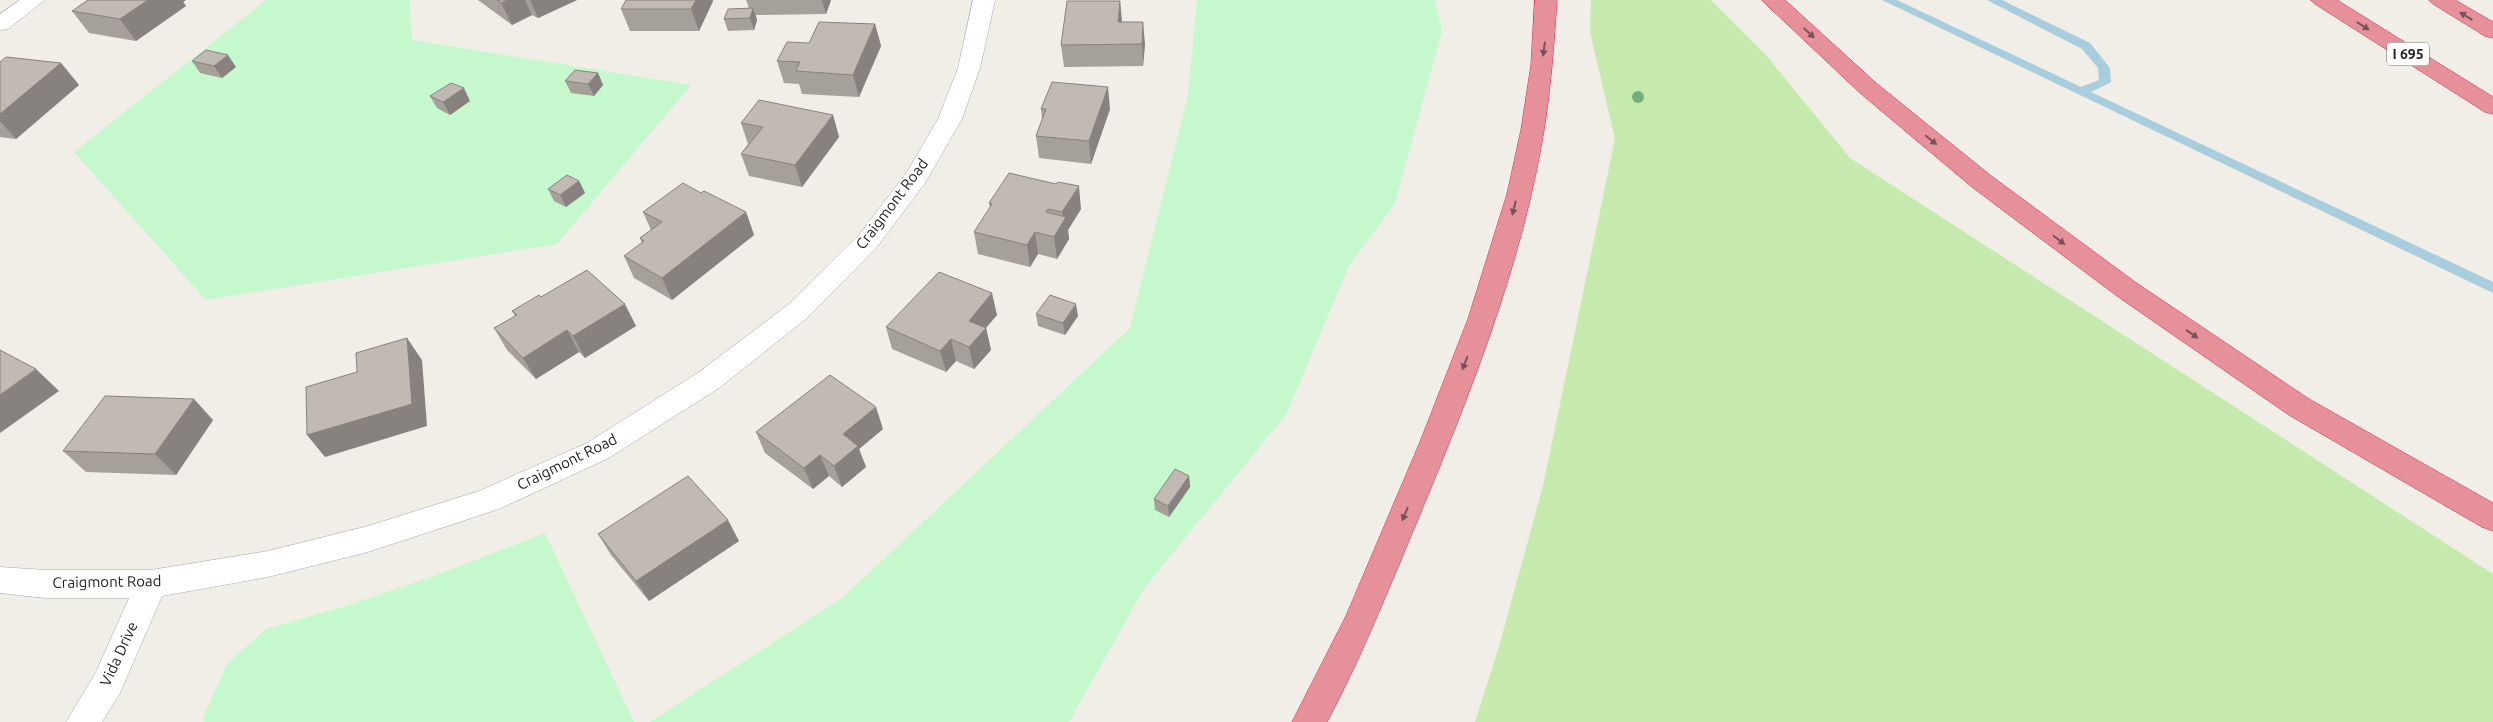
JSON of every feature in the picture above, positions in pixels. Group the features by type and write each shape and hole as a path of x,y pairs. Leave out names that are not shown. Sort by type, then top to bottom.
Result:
{"highway":[{"path":"1309,722 1345,654 1429,456 1498,275 1530,146 1545,42 1546,0"},
{"path":"1773,0 1868,88 1981,181 2126,289 2299,407 2493,518"},
{"name":"I 695","path":"2322,0 2493,107"},
{"path":"2440,0 2493,32"}],"street":[{"path":"0,24 32,0"},
{"name":"Craigmont Road","path":"0,580 45,584 151,584 268,564 368,539 488,500 597,451 709,380 798,311 868,241 916,177 953,110 969,68 984,0"},
{"name":"Vida Drive","path":"83,722 108,682 151,584"}],"green space":[{"path":"266,0 409,0 412,40 691,85 557,244 206,300 74,152"},
{"path":"1197,0 1435,0 1442,31 1395,203 1349,266 1286,415 1145,587 1069,722 650,722 841,599 1130,328 1188,96"},
{"path":"1591,0 1711,0 1766,55 1850,158 2493,574 2493,722 1475,722 1498,650 1543,486 1615,139 1590,32"},
{"path":"545,533 634,722 206,722 202,720 227,664 266,629 342,607 437,575"}],"building":[{"path":"88,0 148,0 120,19 72,11"},
{"path":"497,0 508,0 501,3"},
{"path":"626,0 696,0 691,9 621,9"},
{"path":"1067,1 1120,1 1118,22 1143,22 1142,44 1061,45"},
{"path":"753,8 750,18 724,19 728,9"},
{"path":"819,22 875,24 853,75 796,71 800,62 777,61 787,42 809,43"},
{"path":"206,50 228,55 214,66 192,61"},
{"path":"6,57 61,63 0,114 0,62"},
{"path":"575,70 598,73 588,84 565,81"},
{"path":"1052,82 1108,87 1089,141 1036,136 1046,109 1041,109"},
{"path":"451,83 464,88 443,102 430,96"},
{"path":"759,100 833,115 795,165 741,154 763,127 741,123"},
{"path":"1009,173 1056,184 1058,182 1079,186 1062,212 1048,209 1046,212 1066,217 1054,237 1035,232 1027,245 974,232 992,204 989,203"},
{"path":"567,175 579,181 560,195 548,189"},
{"path":"683,183 701,193 704,191 746,212 662,278 624,256 644,241 640,238 662,222 643,212"},
{"path":"587,270 625,304 573,336 567,330 523,358 494,328 517,315 512,311 539,295 541,297"},
{"path":"939,272 992,293 969,321 986,328 969,347 951,339 940,351 886,327"},
{"path":"1050,295 1076,304 1063,323 1036,314"},
{"path":"407,338 412,404 307,435 306,387 357,372 356,353"},
{"path":"0,350 36,369 0,395"},
{"path":"830,375 876,407 843,434 858,446 834,466 820,455 804,468 756,432"},
{"path":"105,396 194,399 155,454 63,451"},
{"path":"1175,469 1189,476 1168,506 1154,499"},
{"path":"688,476 728,520 636,581 598,534"}],"waterway":[{"path":"1888,0 2081,92"},
{"path":"1993,0 2086,46 2104,68 2105,82 2081,92"},
{"path":"2081,92 2493,288"}]}
